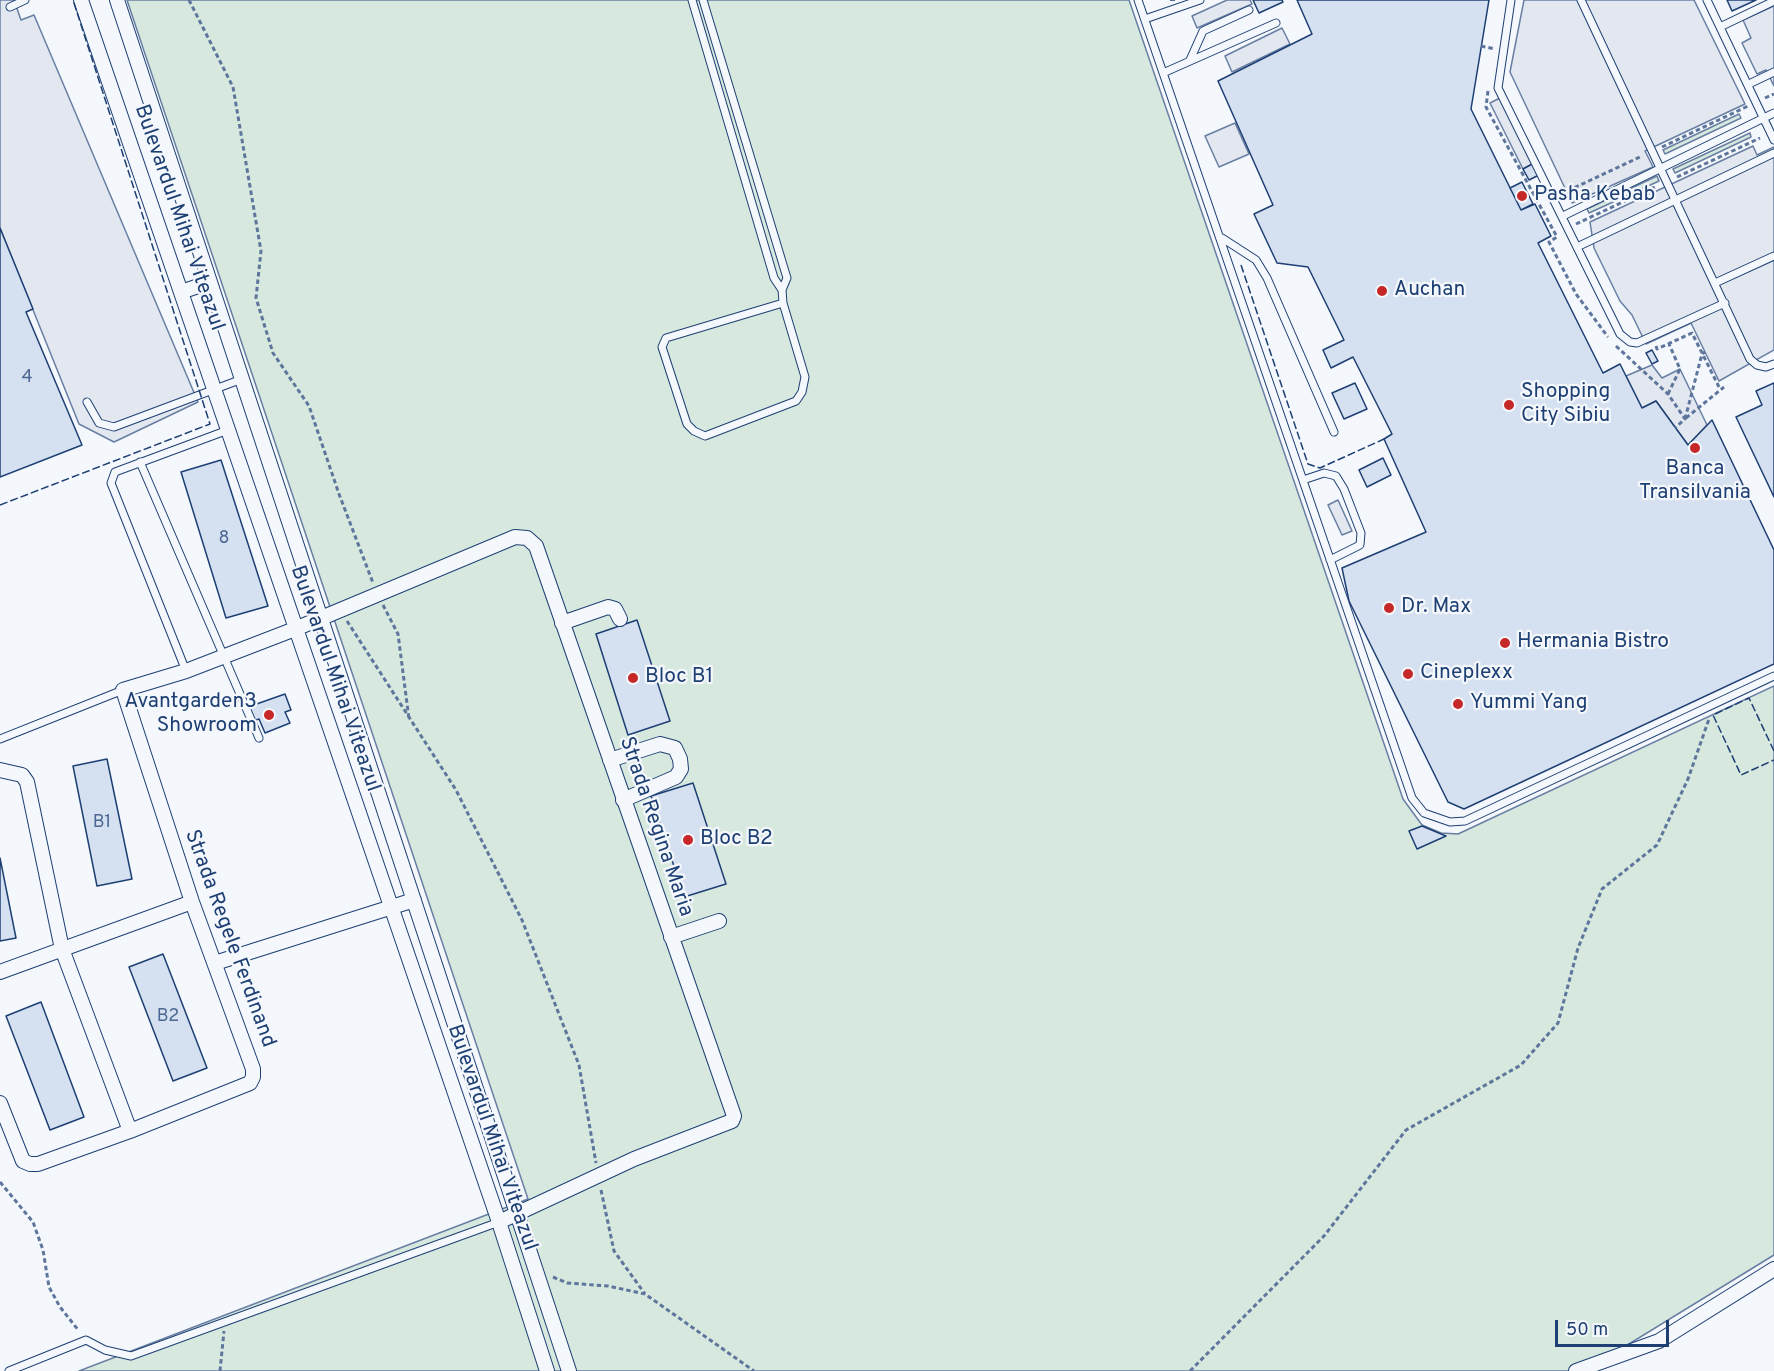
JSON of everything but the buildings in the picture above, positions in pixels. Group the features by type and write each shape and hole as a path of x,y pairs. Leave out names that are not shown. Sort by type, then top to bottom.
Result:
{"street":[{"name":"Bulevardul Mihai Viteazul","path":"81,0 389,908 499,1222 547,1371"},
{"name":"Bulevardul Mihai Viteazul","path":"117,0 569,1371"},
{"path":"181,292 210,282"},
{"name":"Strada Regina Maria","path":"378,596 515,537 527,538 536,546 734,1116 732,1121 598,1176"},
{"path":"123,690 186,671 378,596"},
{"path":"562,623 608,607 615,609 620,619"},
{"name":"Strada Regele Ferdinand","path":"0,1103 23,1161 38,1164 130,1131 250,1083 253,1077 253,1069 192,902 123,690"},
{"path":"609,760 660,744 675,748 680,759 681,769 676,777 623,800"},
{"path":"0,770 22,775 27,782 62,949 130,1131"},
{"path":"215,963 414,900"},
{"path":"0,972 192,902"},
{"path":"670,937 719,921"},
{"path":"499,1222 517,1211 598,1176"},
{"path":"1576,1371 1659,1341 1774,1269"}],"lane":[{"path":"10,7 25,0"},
{"path":"692,0 774,278 782,290"},
{"path":"703,0 787,278 782,290 783,303 805,377 802,392 796,401 705,436 694,431 687,424 662,347 666,338 783,303"},
{"path":"1138,0 1222,238 1412,798 1424,813 1450,822 1465,820 1774,676"},
{"path":"1145,19 1200,0"},
{"path":"1510,0 1498,88 1620,334 1630,342 1637,343 1725,303"},
{"path":"1581,0 1750,359 1766,368 1774,364"},
{"path":"1707,0 1774,140"},
{"path":"1720,27 1774,2"},
{"path":"1190,60 1203,31 1249,10"},
{"path":"1163,73 1276,23"},
{"path":"1749,84 1774,72"},
{"path":"1563,216 1648,176 1661,166 1774,113"},
{"path":"1577,247 1774,153"},
{"path":"1222,238 1256,260 1267,278 1334,432"},
{"path":"1716,283 1774,256"},
{"path":"87,402 99,423 114,427 242,379"},
{"path":"186,671 111,483 115,472 228,430"},
{"path":"140,462 259,738"},
{"path":"1303,480 1324,473 1335,476 1344,489 1361,533 1360,545 1330,560"},
{"path":"0,740 123,690"},
{"path":"9,1371 86,1340 105,1350 131,1356 499,1222"}],"path":[{"path":"189,0 233,87 261,251 256,298 273,353 309,406 339,494 378,596 398,634 409,719"},
{"path":"1651,336 1657,349 1692,333 1704,353 1722,388 1685,419 1704,353"},
{"path":"1668,394 1680,369 1669,344"},
{"path":"340,610 456,790 522,920 579,1065 598,1176 614,1251 645,1294 754,1371"},
{"path":"1190,1371 1324,1236 1406,1130 1521,1065 1558,1023 1578,948 1602,889 1657,845 1688,779 1715,703"},
{"path":"0,1182 33,1222 43,1250 49,1287 60,1307 86,1340"},
{"path":"535,1269 567,1283 608,1286 645,1294"},
{"path":"220,1371 219,1361 226,1321"}],"shaded area":[{"path":"0,0 14,0 21,20 34,15 198,402 114,442 79,424 0,228"},
{"path":"127,0 1129,0 1403,799 1422,825 1441,833 1458,834 1774,686 1774,1255 1585,1371 79,1371 528,1199"},
{"path":"1227,0 1250,0 1252,4 1197,28 1192,16"},
{"path":"1524,0 1694,0 1745,104 1645,151 1653,167 1572,203 1510,72"},
{"path":"1774,6 1774,86 1766,70 1757,74 1742,43 1751,38 1743,20"},
{"path":"1282,28 1290,44 1232,72 1225,56"},
{"path":"1500,98 1534,163 1523,169 1490,103"},
{"path":"1739,114 1741,118 1665,154 1663,150"},
{"path":"1235,123 1249,154 1219,167 1205,136"},
{"path":"1750,133 1751,137 1675,173 1673,169"},
{"path":"1753,146 1757,155 1774,147 1774,350 1719,381 1691,323 1646,344 1632,315 1620,301 1594,248 1590,222"},
{"path":"1657,176 1659,181 1589,213 1587,209"},
{"path":"1652,365 1662,378 1680,369 1707,425 1688,445 1656,401 1642,408 1626,376"},
{"path":"1338,500 1352,531 1342,535 1328,505"}],"fence":[{"path":"0,505 210,424 73,0"},
{"path":"1170,0 1175,0"},
{"path":"1241,265 1308,464 1320,468 1384,439"},
{"path":"1774,751 1749,698 1713,715 1741,775 1774,760"}],"place":[{"name":"Pasha Kebab","path":"1522,196"},
{"name":"Auchan","path":"1382,291"},
{"name":"Shopping City Sibiu","path":"1509,405"},
{"name":"Banca Transilvania","path":"1695,448"},
{"name":"Dr. Max","path":"1389,608"},
{"name":"Hermania Bistro","path":"1505,643"},
{"name":"Cineplexx","path":"1408,674"},
{"name":"Bloc B1","path":"633,678"},
{"name":"Yummi Yang","path":"1458,704"},
{"name":"Avantgarden3 Showroom","path":"269,715"},
{"name":"Bloc B2","path":"688,840"}]}
